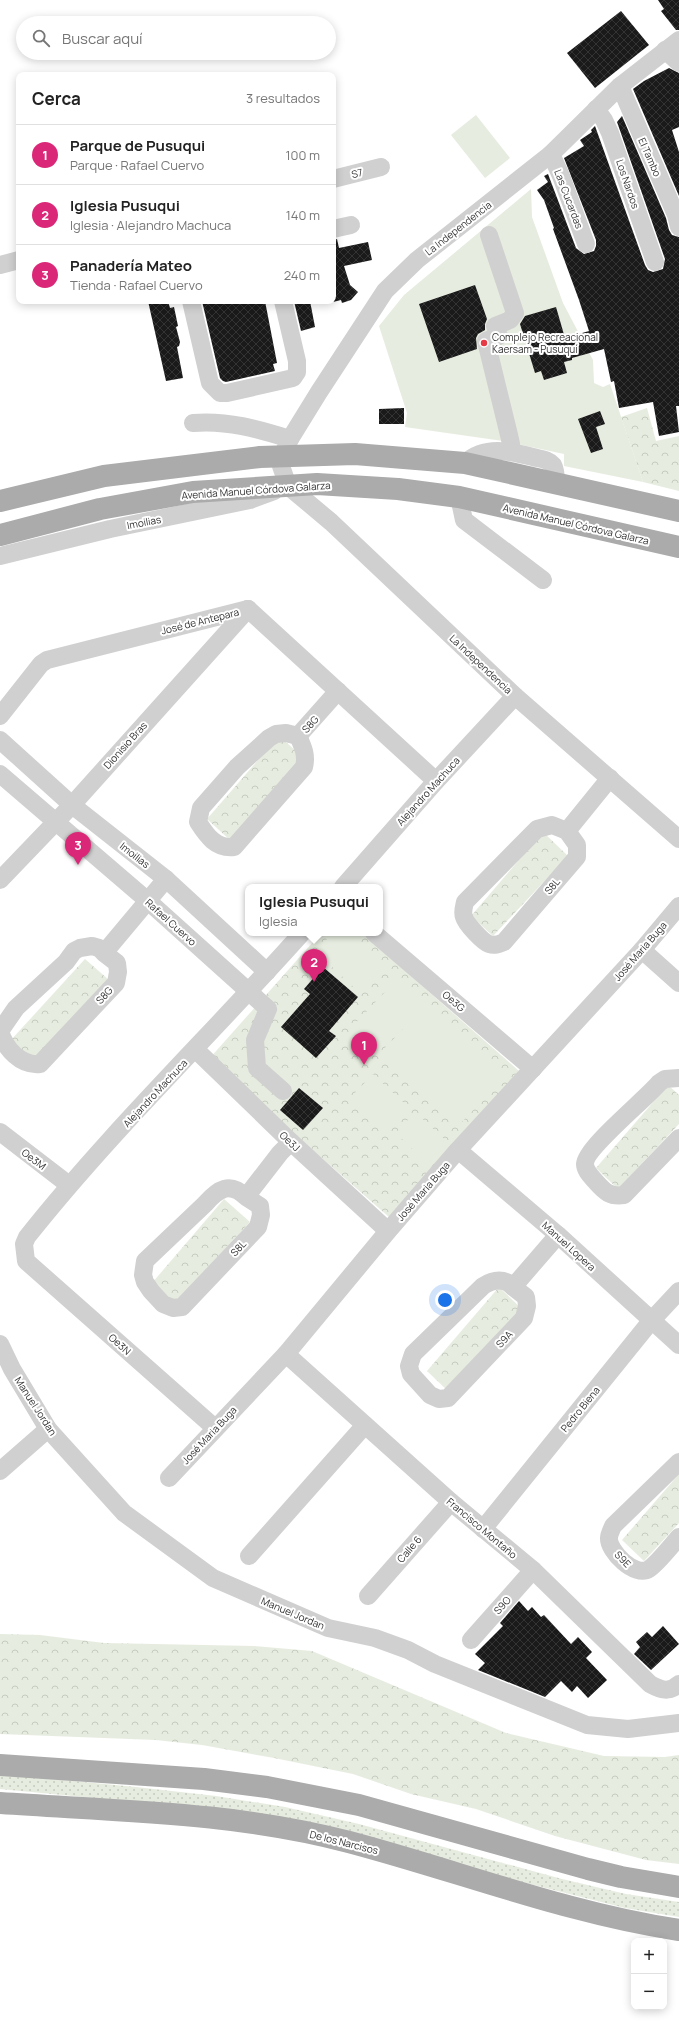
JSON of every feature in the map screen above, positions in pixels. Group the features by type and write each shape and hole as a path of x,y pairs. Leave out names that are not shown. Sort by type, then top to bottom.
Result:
{"main road":[{"path":"0,501 104,476 286,447 465,463 679,511"},
{"name":"Avenida Manuel Córdova Galarza","path":"0,535 100,509 193,492 317,484 362,486 459,496 679,547"},
{"path":"0,1765 204,1779 267,1787 359,1805 595,1871 679,1887"},
{"name":"De los Narcisos","path":"0,1803 217,1818 292,1829 349,1841 571,1908 652,1926 679,1930"}],"street":[{"path":"672,45 679,63"},
{"name":"La Independencia","path":"286,447 348,345 385,291 417,260 551,154 620,86 672,45"},
{"name":"El Tambo","path":"620,86 676,215 679,228"},
{"name":"Los Nardos","path":"596,109 604,120 610,133 655,262"},
{"name":"Las Cucardas","path":"551,154 561,176 586,244"},
{"name":"S7","path":"336,178 381,167"},
{"path":"336,228 351,225"},
{"path":"489,235 515,313 510,320 495,326 499,336 486,341 511,444 510,451"},
{"path":"0,265 16,261"},
{"path":"192,304 210,383 220,393 227,393 293,378 297,372 297,361 284,304"},
{"path":"193,423 217,422 241,425 286,447 281,466 283,477 288,486"},
{"path":"465,463 472,457 491,451 510,451 550,463 554,469 556,484"},
{"name":"La Independencia","path":"288,486 331,522 515,696 679,838"},
{"name":"Imoilias","path":"0,556 110,529 250,500 288,486"},
{"path":"459,496 464,520 543,580"},
{"name":"José de Antepara","path":"0,716 41,664 47,660 248,609 436,781"},
{"name":"Dionisio Bras","path":"0,880 72,805 248,609"},
{"name":"S8G","path":"298,736 338,691"},
{"name":"Alejandro Machuca","path":"346,884 436,781 515,696"},
{"name":"S8G","path":"276,734 293,734 298,736 305,752 304,767 234,847 224,848 215,844 198,822 198,815 201,808 211,794 263,743 276,734"},
{"name":"Imoilias","path":"0,740 72,805 166,879 267,972"},
{"name":"Rafael Cuervo","path":"0,774 148,901 248,994 268,1009 254,1040 257,1068 282,1091"},
{"path":"567,831 610,778"},
{"name":"S8L","path":"552,825 567,831 577,845 577,857 504,942 496,945 488,944 470,927 464,917 463,909 466,902 476,889 537,829 552,825"},
{"path":"0,1031 16,1008 66,962 74,951 80,948 92,946 99,948 104,953 166,879"},
{"name":"José Maria Buga","path":"169,1478 286,1354 388,1231 458,1150 642,950 679,906"},
{"name":"Alejandro Machuca","path":"26,1261 24,1244 27,1237 69,1185 248,994 299,936"},
{"name":"Oe3G","path":"378,936 533,1069"},
{"path":"642,950 679,983"},
{"name":"S8G","path":"0,1031 2,1039 21,1061 30,1065 40,1064 116,983 118,972 117,963 104,953"},
{"name":"Oe3J","path":"195,1050 291,1142 388,1231"},
{"path":"679,1078 665,1079 659,1083 590,1151 585,1163 587,1171 606,1193 615,1196 624,1196 679,1138"},
{"name":"Oe3M","path":"0,1132 69,1185"},
{"path":"246,1196 291,1142"},
{"name":"Manuel Lopera","path":"458,1150 558,1236 651,1321 679,1344"},
{"name":"S8L","path":"232,1188 239,1190 246,1196 260,1206 261,1215 258,1227 182,1307 173,1308 163,1304 145,1282 143,1275 145,1261 205,1204 214,1193 220,1190 232,1188"},
{"path":"513,1287 558,1236"},
{"name":"Oe3N","path":"26,1261 215,1428"},
{"name":"S9A","path":"501,1280 508,1282 513,1287 526,1297 527,1306 524,1318 448,1398 439,1399 430,1396 411,1374 409,1366 414,1354 483,1286 489,1282 501,1280"},
{"name":"Pedro Biena","path":"483,1529 651,1321 679,1291"},
{"name":"Manuel Jordan","path":"0,1344 12,1369 48,1429 124,1513 213,1578 321,1625 374,1638 408,1650 435,1664 587,1725 628,1729 679,1723"},
{"name":"Francisco Montaño","path":"286,1354 451,1502 533,1570 650,1684 665,1691 673,1689 679,1684"},
{"path":"249,1556 365,1425"},
{"path":"2,1465 48,1429"},
{"name":"S9E","path":"679,1462 613,1526 609,1538 611,1546 625,1563 629,1567 639,1571 648,1570 679,1537"},
{"name":"Calle 6","path":"368,1596 451,1502"},
{"name":"S9O","path":"471,1640 533,1570"}],"green space":[{"path":"476,115 510,158 485,178 451,135"},
{"name":"Complejo Recreacional Kaersam - Pusuquí","path":"531,189 532,217 563,303 593,360 594,383 603,387 610,384 643,482 564,466 564,454 503,441 405,427 407,413 379,326 404,295"},
{"path":"647,408 656,441 679,436 679,491 643,482 621,417"},
{"path":"279,736 305,759 230,840 207,819"},
{"path":"543,832 568,856 493,936 471,916"},
{"path":"318,936 365,936 519,1071 389,1217 209,1059"},
{"path":"330,936 348,936 384,969 361,994 315,951"},
{"path":"85,959 109,980 35,1062 11,1040"},
{"path":"399,977 424,1000 375,1051 351,1028"},
{"path":"424,1007 503,1079 459,1125 381,1052"},
{"path":"373,1074 408,1107 388,1129 352,1096"},
{"path":"668,1085 679,1095 679,1124 618,1189 596,1168"},
{"path":"415,1112 451,1145 431,1167 396,1133"},
{"path":"224,1199 250,1222 175,1303 152,1283"},
{"path":"499,1287 524,1311 449,1392 427,1371"},
{"path":"679,1474 679,1523 644,1561 622,1540"},
{"path":"0,1634 40,1635 104,1643 253,1646 312,1651 506,1733 604,1756 665,1757 679,1755 679,1864 646,1860 555,1836 476,1809 411,1794 353,1774 274,1758 202,1745 156,1740 0,1734"},
{"path":"0,1774 216,1796 285,1807 359,1824 562,1879 626,1894 679,1902 679,1917 625,1908 498,1876 136,1802 0,1789"}],"building":[{"path":"658,0 679,0 679,30 676,30 661,11 664,9"},
{"path":"621,11 649,45 595,88 567,53"},
{"path":"669,68 679,73 679,127 672,130 679,152 679,196 633,89 644,81"},
{"path":"622,116 666,218 669,230 672,235 679,237 679,406 676,406 679,432 659,436 653,402 619,408 614,381 611,382 604,349 572,358 572,360 564,362 567,373 544,380 541,371 535,373 520,324 525,316 556,307 565,338 589,331 544,200 537,190 548,182 544,176 548,174 576,248 584,254 594,251 596,240 564,158 584,146 580,140 592,132 591,130 595,126 645,265 648,270 653,272 663,269 665,259 617,122"},
{"path":"336,239 339,248 368,242 372,260 344,266 350,285 358,292 351,300 342,303 341,300 336,301"},
{"path":"475,285 487,319 485,330 478,334 476,338 477,349 439,362 419,304"},
{"path":"149,304 169,304 170,308 174,307 178,326 176,327 180,342 179,346 177,347 183,378 166,381"},
{"path":"203,304 266,304 277,363 273,364 275,371 226,382 220,378"},
{"path":"295,304 311,304 315,327 301,331"},
{"path":"404,408 404,424 379,424 379,409"},
{"path":"600,411 605,424 596,427 603,449 591,453 578,419"},
{"path":"323,967 358,997 329,1031 336,1036 316,1058 281,1027 310,994 304,989"},
{"path":"299,1088 323,1108 303,1130 280,1110"},
{"path":"519,1601 528,1611 532,1607 541,1617 544,1615 571,1644 578,1637 592,1652 586,1658 607,1680 588,1698 577,1686 572,1692 561,1681 545,1697 478,1670 485,1663 475,1654 503,1626 500,1623"},
{"path":"663,1626 679,1644 651,1670 634,1654 640,1647 636,1642 647,1632 652,1637"}],"place":[{"name":"Complejo Recreacional Kaersam - Pusuquí","path":"484,343"},
{"name":"Panadería Mateo","path":"78,865"},
{"name":"Iglesia Pusuqui","path":"314,982"},
{"name":"Parque de Pusuqui","path":"364,1065"}]}
